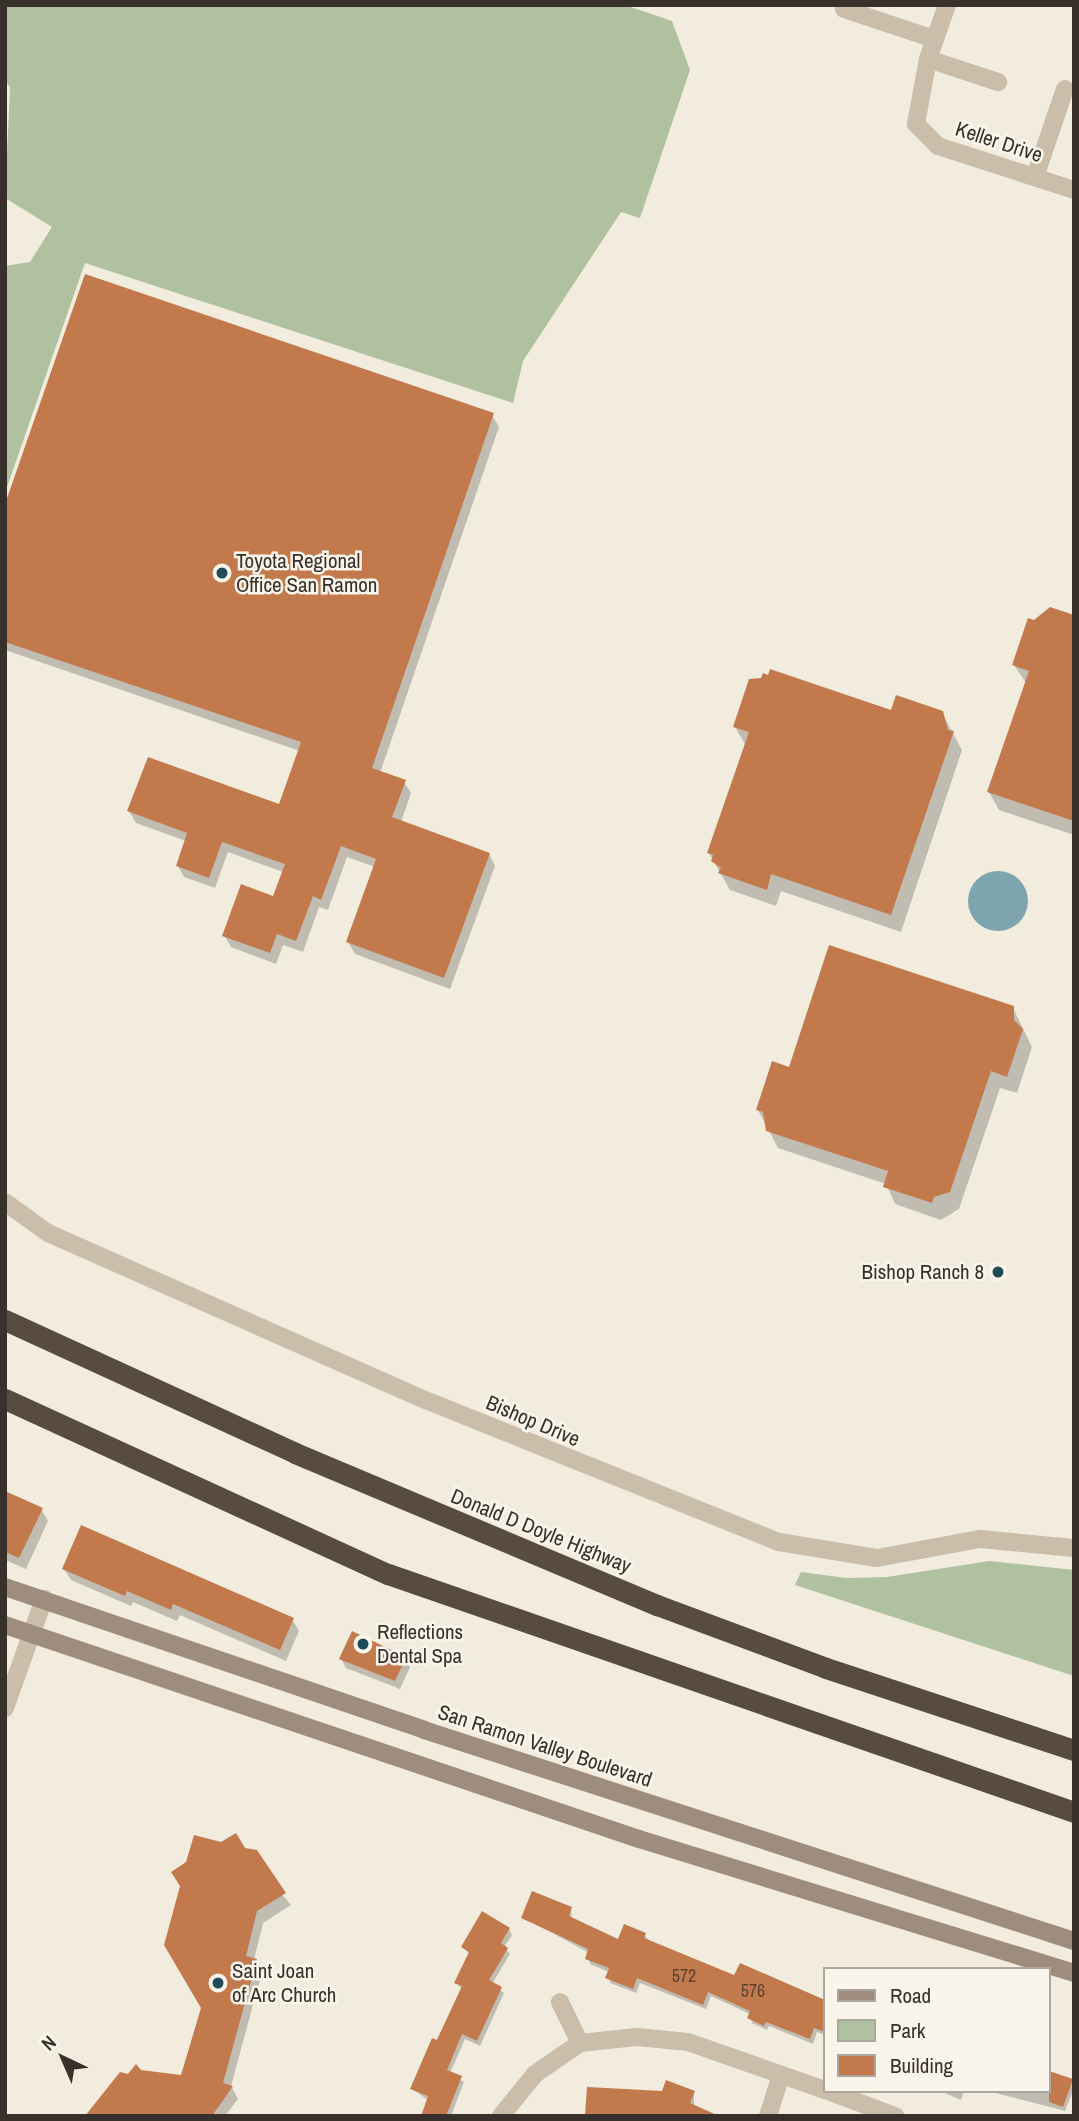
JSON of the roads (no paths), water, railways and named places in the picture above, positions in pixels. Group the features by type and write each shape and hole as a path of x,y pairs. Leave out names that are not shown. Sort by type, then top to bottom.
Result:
{"highway":[{"name":"Donald D Doyle Highway","path":"5,1320 307,1458 657,1605 826,1668 1074,1750"},
{"path":"5,1399 388,1574 1074,1812"}],"main road":[{"name":"San Ramon Valley Boulevard","path":"5,1587 436,1734 1074,1941"},
{"path":"5,1625 639,1839 1074,1973"}],"street":[{"name":"Keller Drive","path":"947,5 928,59 916,124 923,134 938,146 1074,190"},
{"path":"844,9 934,39"},
{"path":"928,59 998,82"},
{"path":"1035,177 1065,89"},
{"name":"Bishop Drive","path":"5,1202 48,1233 383,1381 532,1446 779,1542 877,1558 980,1539 1074,1548"},
{"path":"5,1708 44,1599"},
{"path":"560,2002 580,2043"},
{"path":"501,2116 536,2074 580,2043 637,2037 688,2042 824,2090"},
{"path":"768,2116 781,2075"},
{"path":"832,2093 895,2116"}],"water":[{"path":"992,871 1004,871 1023,884 1028,901 1026,913 1015,926 1004,931 992,931 973,918 968,907 968,895 981,876"}],"place":[{"name":"Toyota Regional Office San Ramon","path":"222,573"},
{"name":"Bishop Ranch 8","path":"998,1272"},
{"name":"Reflections Dental Spa","path":"363,1644"},
{"name":"Saint Joan of Arc Church","path":"218,1983"}]}
